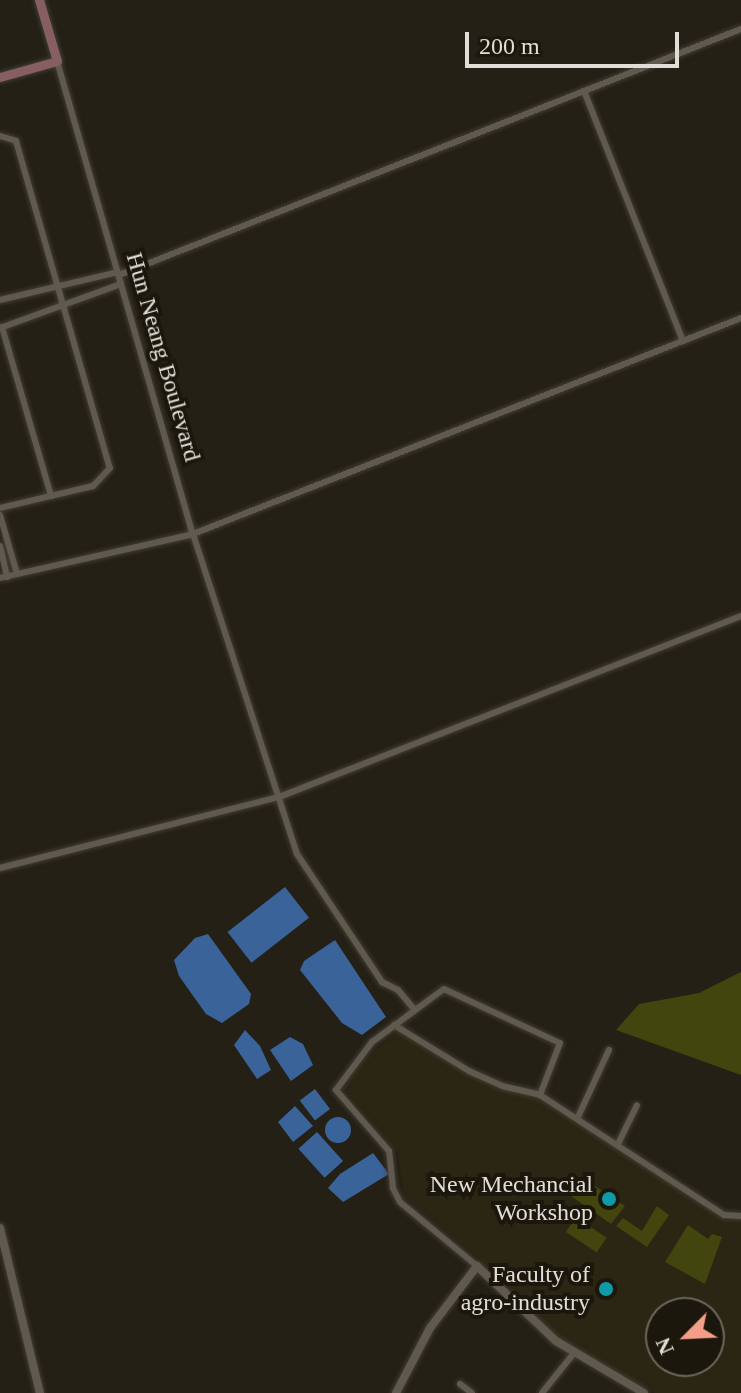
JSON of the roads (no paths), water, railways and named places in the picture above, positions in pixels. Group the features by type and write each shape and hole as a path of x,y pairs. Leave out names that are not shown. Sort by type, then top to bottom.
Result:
{"main road":[{"name":"Hun Neang Boulevard","path":"39,0 57,61"},
{"path":"0,77 57,61"}],"street":[{"path":"0,300 118,274 741,29"},
{"name":"Hun Neang Boulevard","path":"57,61 193,534 297,854 382,982 398,990 414,1009"},
{"path":"584,91 683,341"},
{"path":"0,136 16,141 110,468 105,480 93,486 0,508"},
{"path":"90,280 93,293"},
{"path":"51,496 1,327 121,284"},
{"path":"10,547 0,548 4,578 193,534 741,318"},
{"path":"0,515 17,574"},
{"path":"0,868 279,797 741,616"},
{"path":"540,1095 560,1043 448,990 414,1009 394,1025 344,1074 336,1090 389,1151 393,1188 400,1202 477,1266 529,1320 574,1353 644,1393"},
{"path":"394,1025 469,1071 540,1095 724,1215 741,1216"},
{"path":"578,1117 609,1050"},
{"path":"618,1144 637,1105"},
{"path":"0,1228 40,1393"},
{"path":"396,1393 430,1328 477,1266"},
{"path":"542,1393 574,1353"},
{"path":"460,1384 472,1393"}],"water":[{"path":"285,887 309,918 251,963 227,932"},
{"path":"208,934 251,994 249,1004 222,1023 206,1014 179,976 174,960 195,938"},
{"path":"335,940 386,1017 362,1035 342,1023 300,970 304,961"},
{"path":"245,1030 260,1046 271,1070 257,1079 234,1045"},
{"path":"290,1037 303,1044 313,1065 291,1081 270,1050"},
{"path":"315,1089 330,1109 315,1120 300,1100"},
{"path":"295,1106 313,1126 293,1142 278,1122"},
{"path":"338,1117 347,1121 351,1130 347,1139 338,1143 329,1139 325,1130 329,1121"},
{"path":"317,1132 343,1161 325,1178 298,1149"},
{"path":"373,1153 389,1174 343,1202 328,1188 340,1174"}],"place":[{"name":"New Mechancial Workshop","path":"609,1199"},
{"name":"Faculty of agro-industry","path":"606,1289"}]}
